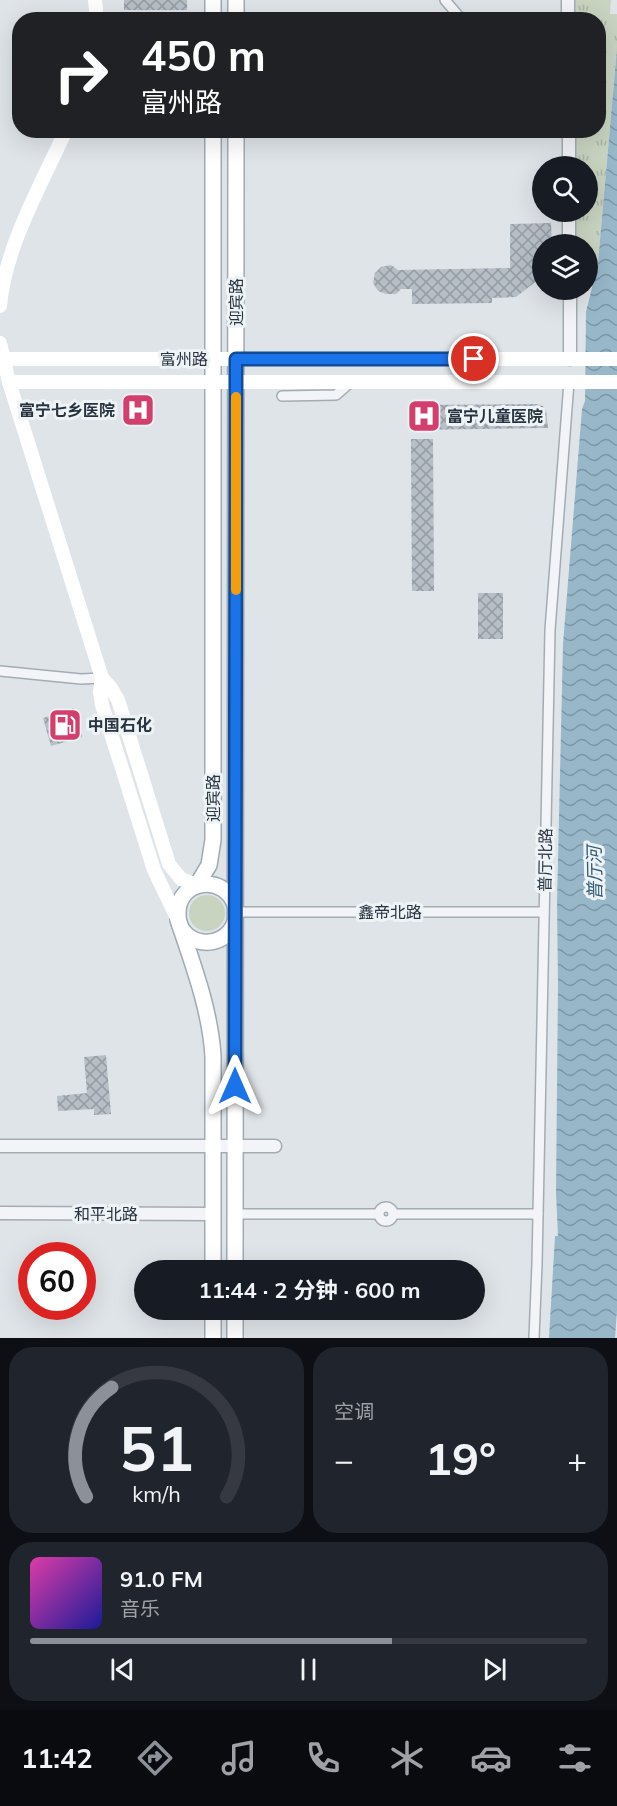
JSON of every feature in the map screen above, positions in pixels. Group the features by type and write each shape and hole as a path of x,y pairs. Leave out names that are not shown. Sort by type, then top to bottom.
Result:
{"main road":[{"path":"0,306 3,282 13,246 62,138"},
{"name":"迎宾路","path":"178,920 181,899 197,885 209,865 213,840 213,138"},
{"name":"迎宾路","path":"235,1260 236,138"},
{"path":"0,343 9,382 102,678 118,700 169,864 181,879 197,885 218,886 229,894 235,913 229,933 224,938 211,943 190,938 178,920 154,870 102,705 100,692 102,678"},
{"name":"富州路","path":"2,359 617,359"},
{"name":"富州路","path":"9,382 617,382"},
{"path":"178,920 206,1007 211,1031 213,1260"},
{"path":"213,1320 213,1338"},
{"path":"235,1320 235,1338"}],"street":[{"path":"445,0 455,12"},
{"path":"569,138 569,156"},
{"path":"570,300 570,359"},
{"path":"282,396 336,395 355,379"},
{"name":"普厅北路","path":"534,1338 550,630 569,382"},
{"path":"0,671 81,679 102,678"},
{"name":"鑫帝北路","path":"235,913 544,912"},
{"path":"0,1146 275,1146"},
{"name":"和平北路","path":"0,1213 213,1214"},
{"path":"235,1214 378,1214 381,1220 386,1222 393,1214 538,1214"}],"green space":[{"path":"574,0 611,0 610,14 617,14 617,48 598,263 598,234 574,234 574,222 598,222 598,156 574,156 574,138 606,138 606,12 574,12"},
{"path":"207,895 220,900 225,913 220,926 207,931 194,926 189,913 194,900"}],"water":[{"name":"普厅河","path":"617,48 617,1311 615,1338 549,1338 555,1236 558,1236 556,1193 557,903 563,644 582,409 585,401 586,312 589,300 598,300 598,263"}],"building":[{"path":"124,0 187,0 187,10 124,10"},
{"path":"551,223 552,234 532,234 532,284 516,297 492,298 492,303 412,304 412,289 401,289 396,294 386,294 378,291 373,283 375,273 381,267 391,265 398,270 510,268 510,224"},
{"path":"536,404 543,406 546,410 548,428 411,430 411,405"},
{"path":"411,439 433,439 434,591 412,591"},
{"path":"478,593 503,593 503,639 478,639"},
{"path":"74,708 82,737 51,746 43,718"},
{"path":"106,1055 111,1114 94,1115 94,1109 58,1111 57,1096 87,1093 84,1057"}],"slow traffic":[{"path":"236,397 236,590"}],"place":[{"name":"富宁七乡医院","path":"138,410"},
{"name":"富宁儿童医院","path":"424,416"},
{"name":"中国石化","path":"65,725"}],"route":[{"path":"235,1086 236,359 474,359"}]}
